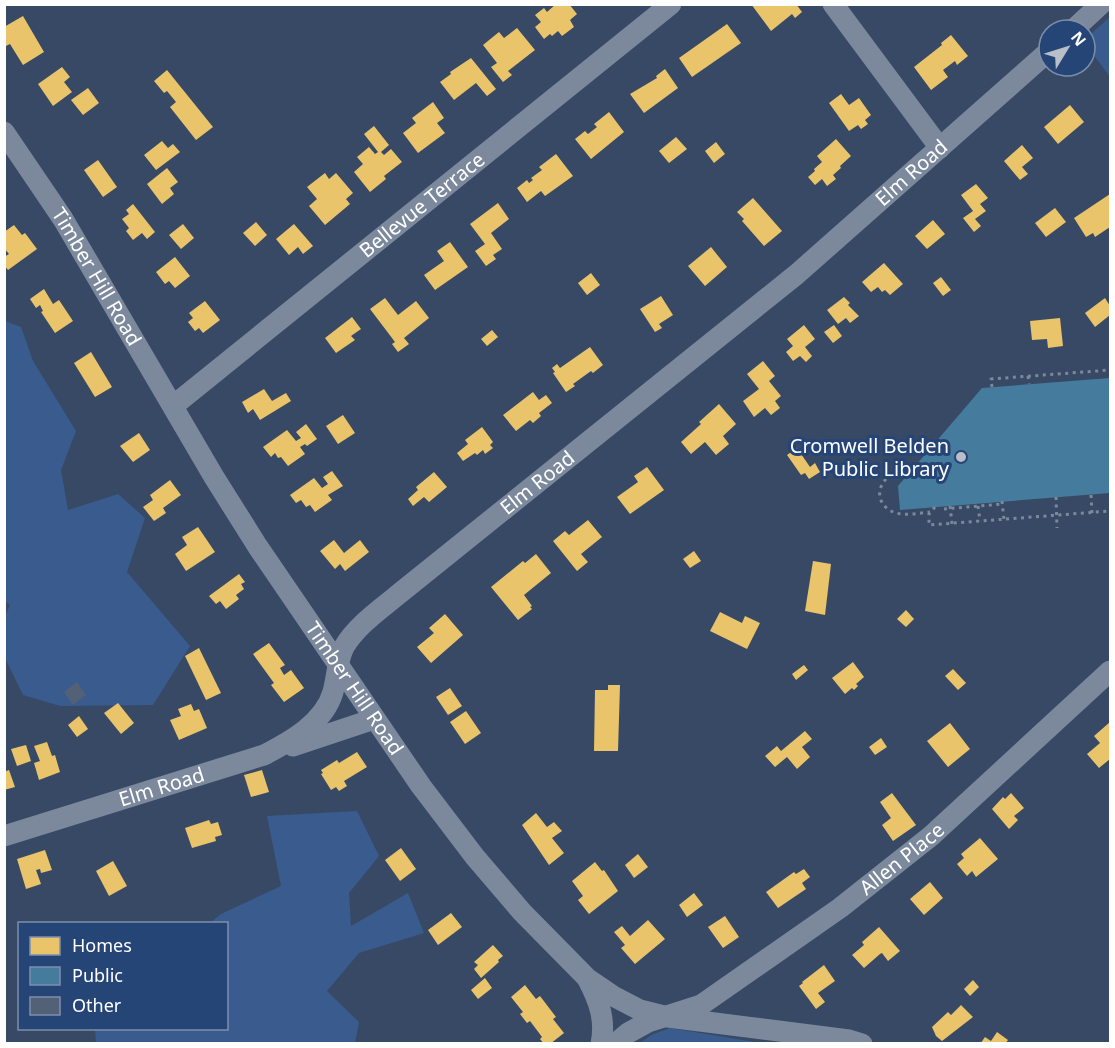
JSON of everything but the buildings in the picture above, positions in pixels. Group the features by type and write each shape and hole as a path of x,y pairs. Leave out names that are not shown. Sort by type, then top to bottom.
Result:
{"street":[{"name":"Bellevue Terrace","path":"173,406 671,4"},
{"path":"833,4 940,148"},
{"path":"1077,18 1101,4"},
{"name":"Elm Road","path":"4,836 264,755 289,742 314,721 332,695 338,664 352,635 400,592 771,294 1037,62"},
{"name":"Timber Hill Road","path":"4,132 63,219 214,477 258,547 421,786 475,857 522,912 588,979 613,996 640,1010 668,1017 849,1040 862,1044"},
{"name":"Allen Place","path":"615,1044 628,1033 648,1022 701,1005 840,908 932,836 1110,671"},
{"path":"264,755 375,718"},
{"path":"588,979 598,998 603,1015 604,1031 601,1044"}],"path":[{"path":"992,387 992,379 1110,370"},
{"path":"1028,376 1029,384"},
{"path":"886,479 879,495 885,508 899,514 930,512"},
{"path":"1091,495 1092,513"},
{"path":"1056,497 1057,528"},
{"path":"944,509 1002,503 1004,520"},
{"path":"978,506 980,521"},
{"path":"935,507 928,514 929,525 1110,511"},
{"path":"950,507 952,524"}],"shaded area":[{"path":"1110,17 1110,77 1097,59 1097,28"},
{"path":"5,321 21,327 33,361 76,431 61,470 68,510 118,494 145,518 127,572 190,646 153,705 60,706 23,695 5,658 5,616 10,605 5,601"},
{"path":"357,811 379,856 349,893 351,926 408,893 424,933 359,953 327,991 359,1022 355,1043 96,1043 95,1030 228,1030 228,922 211,922 221,914 281,886 267,816"},
{"path":"670,1028 761,1043 639,1044 651,1035"}],"place":[{"name":"Cromwell Belden Public Library","path":"961,457"}]}
